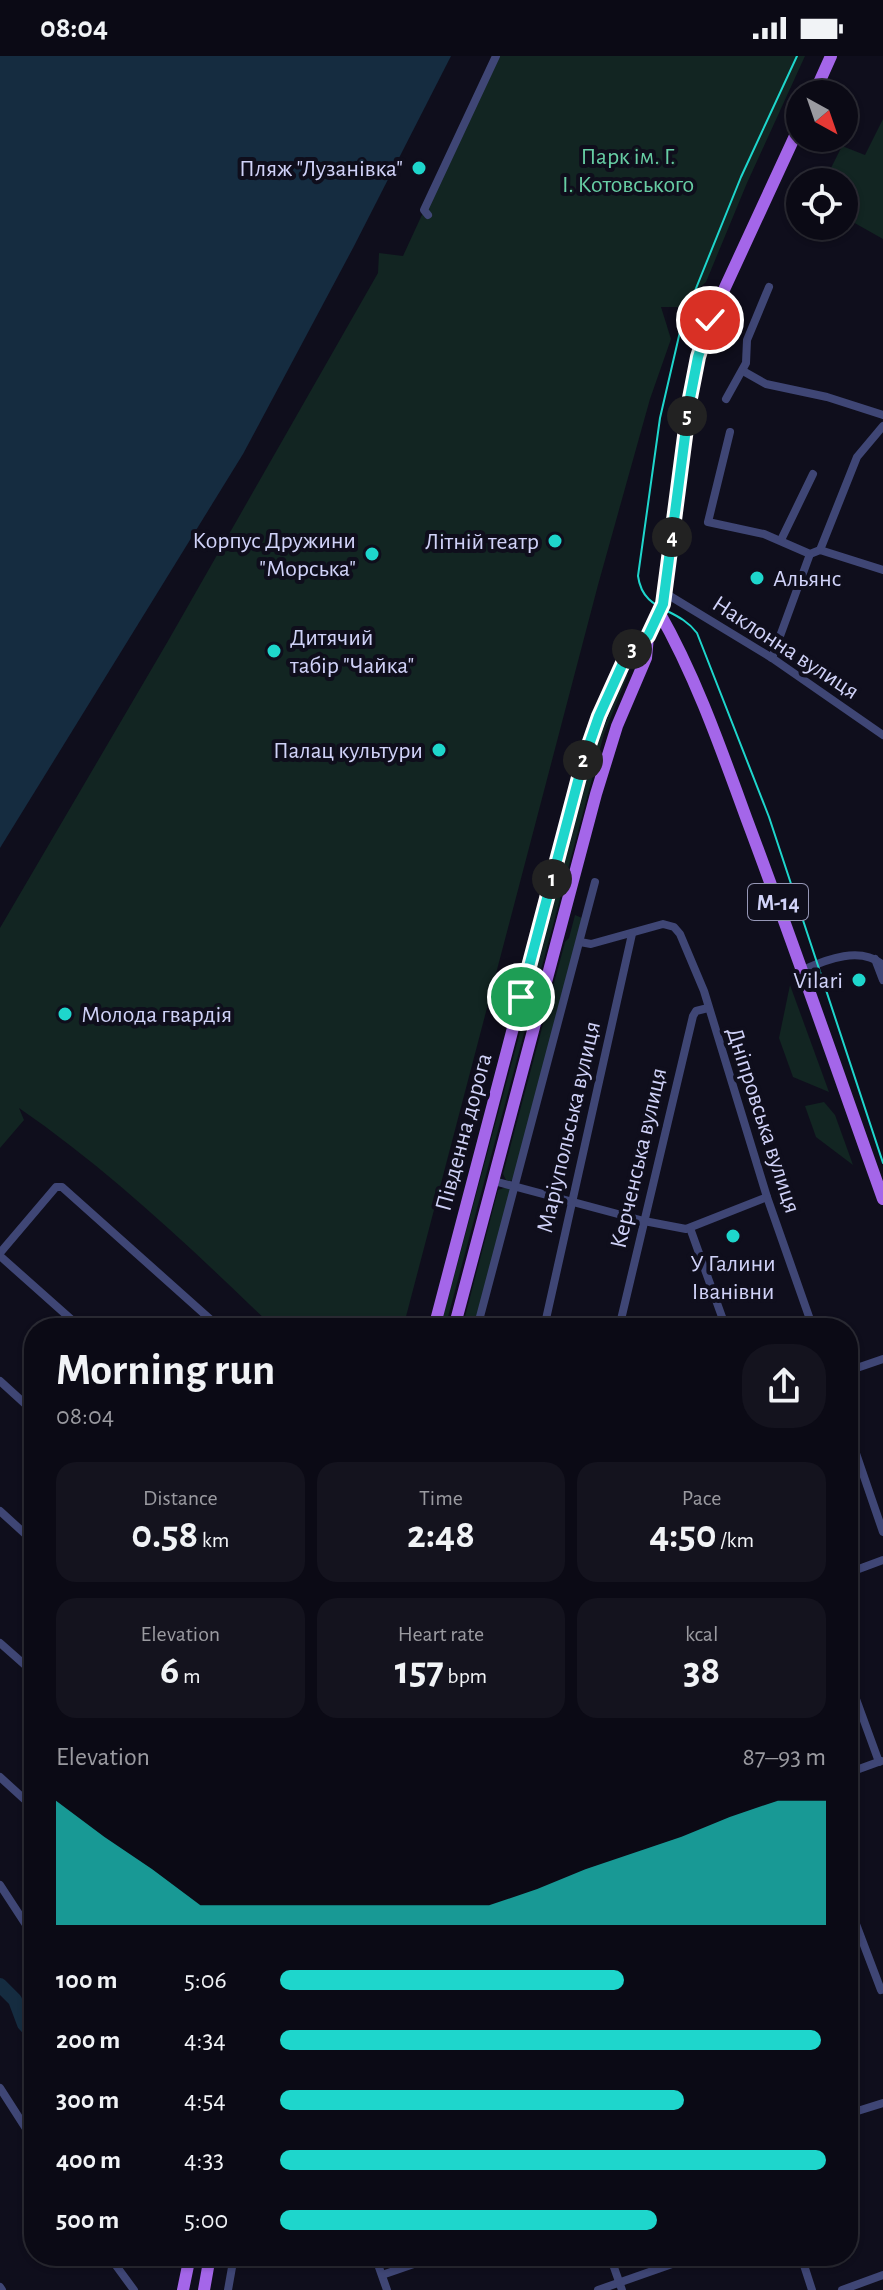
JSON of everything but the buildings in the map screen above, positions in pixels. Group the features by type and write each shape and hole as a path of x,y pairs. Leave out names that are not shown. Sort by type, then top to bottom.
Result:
{"main road":[{"path":"820,80 831,56"},
{"path":"648,636 665,593 698,357 710,320 788,152"},
{"name":"М-14","path":"659,612 708,715 803,970 883,1199"},
{"name":"Південна дорога","path":"437,1318 587,750 621,665 628,652 648,636"},
{"name":"Південна дорога","path":"457,1318 596,794 617,726 646,658 648,636"},
{"path":"521,997 542,1004"},
{"path":"183,2290 188,2266"},
{"path":"204,2290 208,2266"}],"street":[{"path":"428,215 424,210 496,56"},
{"path":"726,399 743,371 747,340 769,287"},
{"path":"743,371 766,384 827,397 883,415"},
{"path":"820,550 857,457 883,426"},
{"path":"730,432 708,522 764,534 810,554 820,550 883,570"},
{"path":"781,540 813,474"},
{"path":"772,658 810,554"},
{"name":"Наклонна вулиця","path":"665,593 772,658 883,735"},
{"path":"480,1318 595,882"},
{"name":"Дніпровська вулиця","path":"632,934 663,924 674,927 687,948 809,1318"},
{"path":"580,942 591,944 632,934"},
{"name":"Маріупольська вулиця","path":"546,1318 632,934"},
{"path":"803,970 843,956 875,958 883,965"},
{"path":"875,958 883,980"},
{"name":"Керченська вулиця","path":"621,1318 693,1016 696,1011 708,1008"},
{"path":"494,1181 644,1221 690,1228 767,1197"},
{"path":"70,1318 0,1255 59,1186 130,1245 209,1318"},
{"path":"690,1228 722,1318"},
{"path":"858,1368 883,1359"},
{"path":"0,1381 24,1403"},
{"path":"858,1459 883,1532"},
{"path":"0,1511 24,1533"},
{"path":"858,1569 883,1560"},
{"path":"0,1643 24,1664"},
{"path":"858,1703 881,1762 858,1770"},
{"path":"0,1777 24,1799"},
{"path":"0,1885 24,1922"},
{"path":"858,1930 881,1990"},
{"path":"0,2088 24,2125"},
{"path":"858,2111 883,2103"},
{"path":"116,2266 134,2290"},
{"path":"228,2290 232,2266"},
{"path":"379,2266 387,2290"},
{"path":"382,2275 408,2266"},
{"path":"613,2266 620,2286"},
{"path":"598,2290 620,2286 670,2266"},
{"path":"804,2266 812,2290"},
{"path":"842,2290 883,2275"}],"green space":[{"name":"Парк ім. Г. І. Котовського","path":"495,56 805,56 794,80 786,80 786,98 706,282 679,307 661,307 671,339 650,399 598,585 406,1318 263,1318 119,1185 19,1108 24,1120 0,1148 0,928 378,273 379,253 403,256"},
{"path":"883,119 883,239 858,225 858,168 831,168 839,152 865,155"},
{"path":"626,674 604,734 534,996 530,995 595,749"},
{"path":"575,915 582,918 516,1178 506,1180 503,1174 565,942"},
{"path":"790,985 829,1092 793,1077 779,1038"},
{"path":"526,1010 530,1011 448,1318 443,1318"},
{"path":"824,1102 835,1115 853,1165 816,1137 805,1106"},
{"path":"507,1187 512,1191 477,1318 465,1318 498,1190"}],"water":[{"path":"0,56 451,56 243,454 0,848"}],"waterway":[{"path":"0,1985 15,2000 24,2024"}],"tram line":[{"path":"797,56 741,177 682,323 660,418 638,576 647,597 689,624 697,633 769,817 883,1163"}],"place":[{"name":"Пляж \"Лузанівка\"","path":"419,168"},
{"name":"Літній театр","path":"555,541"},
{"name":"Корпус Дружини \"Морська\"","path":"372,554"},
{"name":"Альянс","path":"757,578"},
{"name":"Дитячий табір \"Чайка\"","path":"274,651"},
{"name":"Палац культури","path":"439,750"},
{"name":"Vilari","path":"859,980"},
{"name":"Молода гвардія","path":"65,1014"},
{"name":"У Галини Іванівни","path":"733,1236"}],"route":[{"path":"521,997 583,762 599,716 628,652 648,636 663,604 690,398 698,357 710,320"}]}
